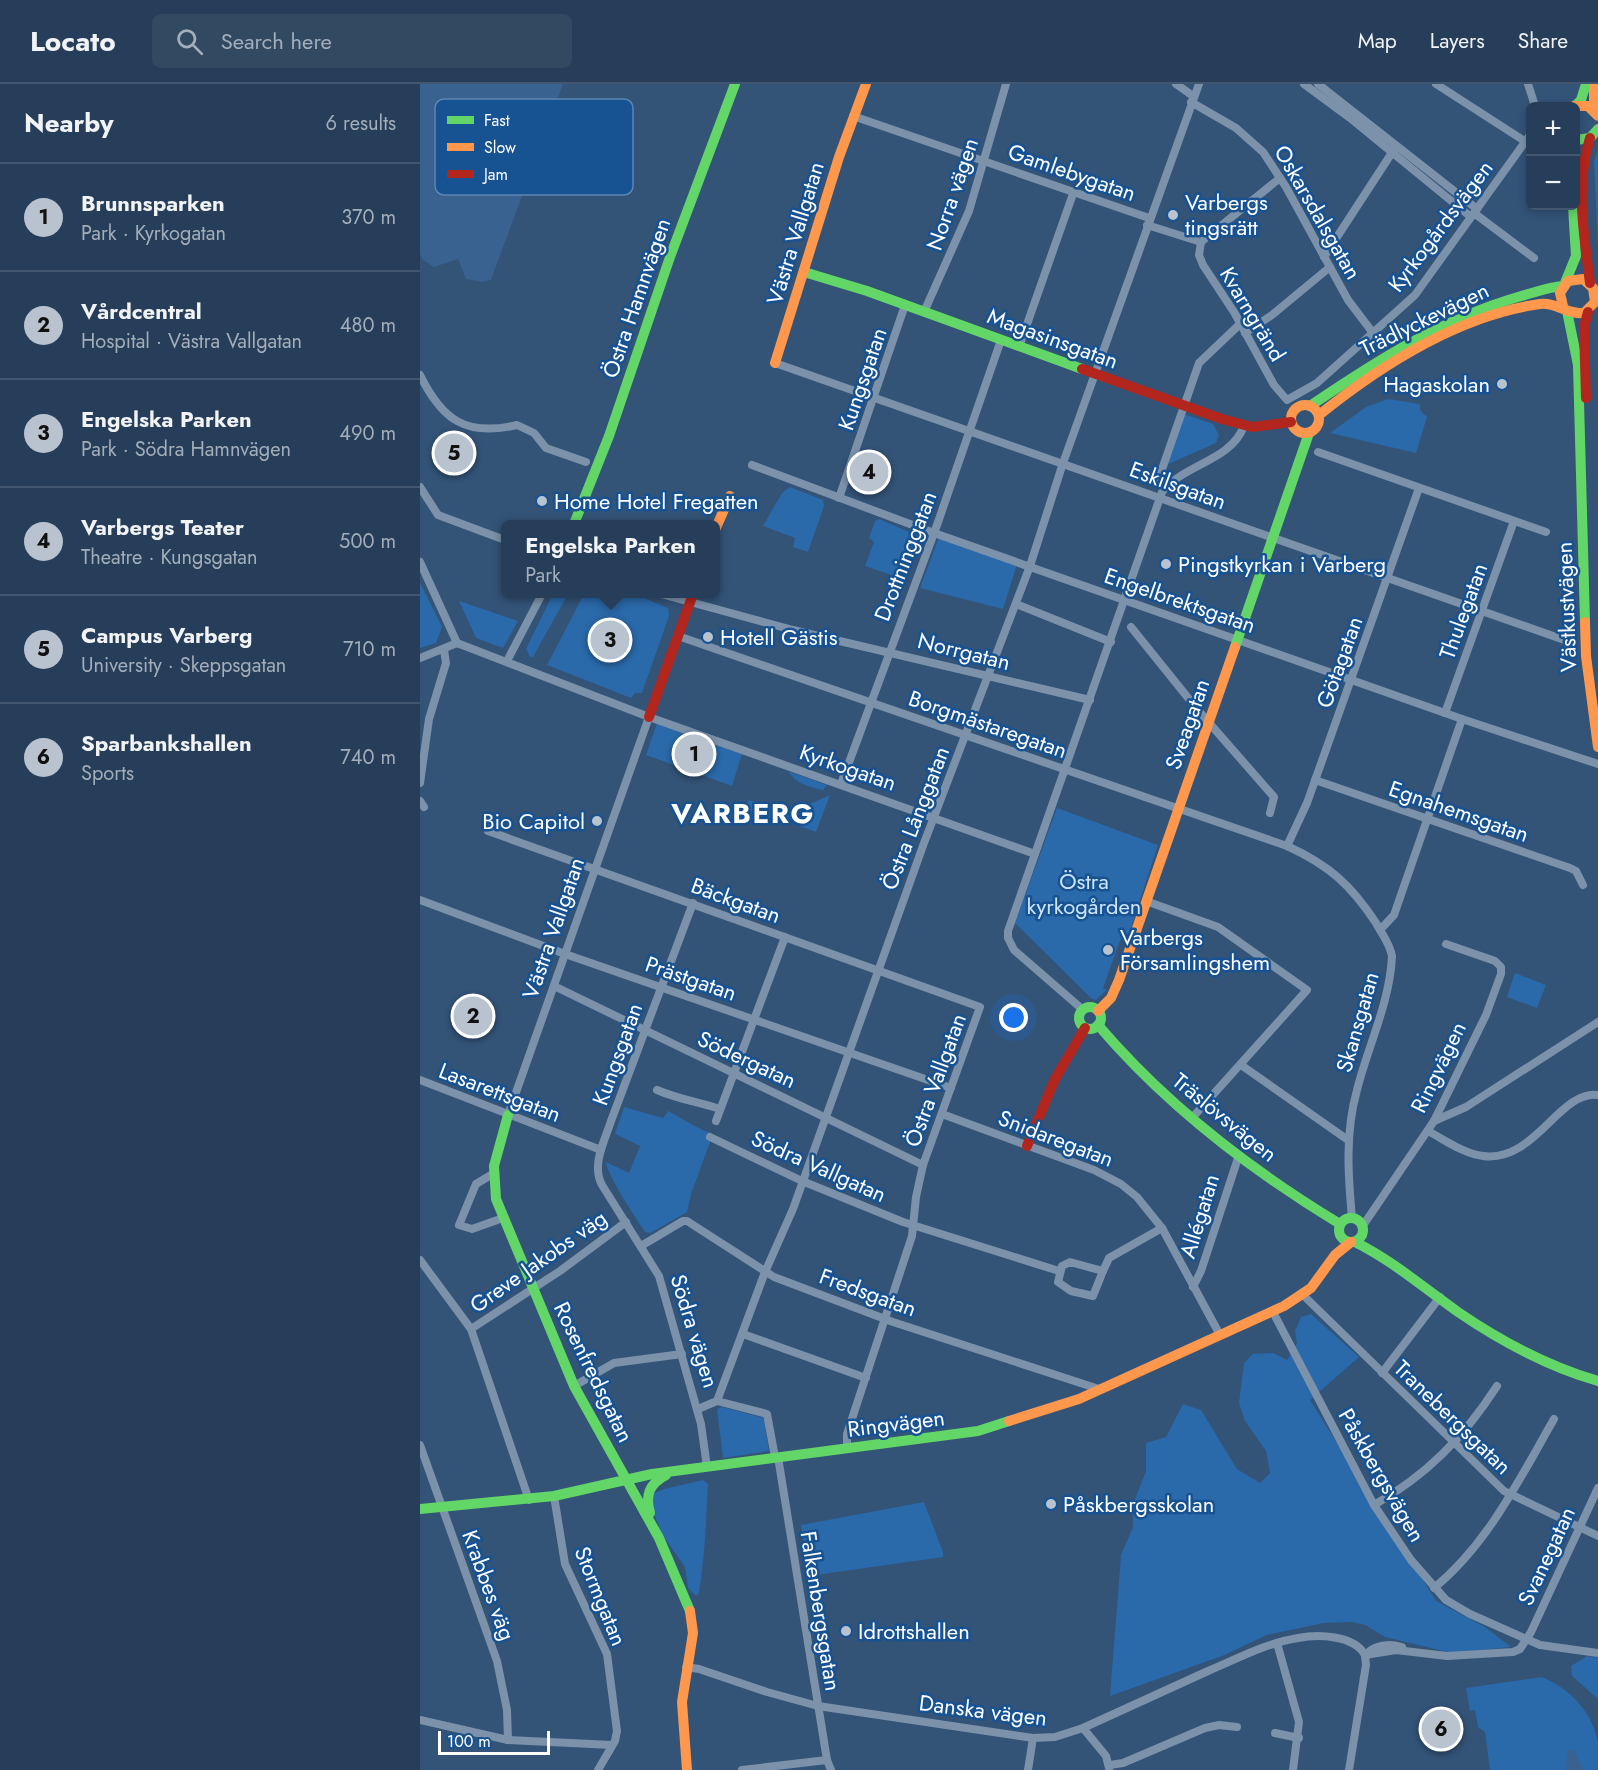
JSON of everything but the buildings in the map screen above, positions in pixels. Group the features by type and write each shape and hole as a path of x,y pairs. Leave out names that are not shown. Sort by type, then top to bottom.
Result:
{"street":[{"name":"Östra Hamnvägen","path":"576,520 609,436 670,256 735,84"},
{"name":"Västra Vallgatan","path":"775,363 853,116 866,84"},
{"name":"Norra vägen","path":"924,312 960,236 1006,84"},
{"name":"Oskarsdalsgatan","path":"1176,84 1192,99 1248,137 1263,152 1348,300 1373,333"},
{"name":"Östra Långgatan","path":"717,1401 802,1181 934,817 1030,566 1148,221 1199,84"},
{"path":"1304,84 1395,148"},
{"path":"1318,84 1474,213 1534,258"},
{"path":"1436,84 1526,137"},
{"path":"1528,84 1534,102"},
{"path":"1579,102 1586,84"},
{"path":"1594,84 1596,113"},
{"path":"1580,106 1588,106 1596,113"},
{"name":"Gamlebygatan","path":"853,116 1074,191 1201,242"},
{"path":"1580,138 1595,134"},
{"path":"1573,210 1576,256 1560,296 1565,309 1577,315 1592,310 1596,299 1586,250 1583,161 1595,134"},
{"name":"Kyrkogårdsvägen","path":"1287,400 1317,382 1415,295 1526,141"},
{"path":"1324,257 1395,148"},
{"path":"1201,242 1280,178"},
{"path":"1018,347 1074,191"},
{"name":"Kvarngränd","path":"1201,242 1200,260 1240,324 1274,385 1287,400"},
{"path":"1245,333 1272,315 1330,267"},
{"name":"Magasinsgatan","path":"804,272 905,305 1095,375 1244,426 1265,427 1291,422"},
{"path":"1564,285 1580,279 1594,287"},
{"name":"Trädlyckevägen","path":"1291,422 1293,412 1297,407 1310,406 1364,370 1450,322 1498,303 1564,285"},
{"name":"Trädlyckevägen","path":"1305,445 1309,433 1318,426 1319,415 1343,394 1456,332 1525,308 1545,304 1565,309"},
{"name":"Kungsgatan","path":"839,498 905,305"},
{"name":"Västkustvägen","path":"1565,309 1578,365 1587,656 1598,745"},
{"name":"Västkustvägen","path":"1581,464 1587,383 1584,327 1592,310"},
{"path":"1166,487 1161,482 1160,475 1199,363 1240,324"},
{"name":"Drottninggatan","path":"841,784 934,533 1001,340"},
{"name":"Eskilsgatan","path":"775,363 1570,642"},
{"path":"420,375 446,416 457,422 482,428 500,429 517,425 534,433 546,448 586,462"},
{"path":"1310,406 1319,415"},
{"path":"1291,422 1298,431 1309,433"},
{"path":"1082,1009 1014,950 1008,938 1035,854 1160,497 1166,487 1179,476 1228,448 1241,434 1244,426"},
{"name":"Sveagatan","path":"1098,1011 1115,990 1305,445"},
{"path":"1318,452 1546,532"},
{"name":"Engelbrektsgatan","path":"752,465 934,533 1462,719 1598,764"},
{"path":"420,487 438,515 501,539"},
{"name":"Götagatan","path":"1287,846 1316,780 1419,488"},
{"path":"719,520 730,496"},
{"name":"Thulegatan","path":"1445,713 1514,521"},
{"path":"420,562 457,643 420,658"},
{"path":"507,661 540,598"},
{"name":"Västra Vallgatan","path":"491,1175 494,1156 508,1115 692,598"},
{"name":"Norrgatan","path":"695,598 783,627 1090,700"},
{"path":"1016,604 1111,642"},
{"path":"1131,627 1274,797 1270,813"},
{"name":"Borgmästaregatan","path":"678,636 1287,846"},
{"name":"Kyrkogatan","path":"457,643 649,717 1035,854"},
{"path":"420,783 429,719 446,663 444,650"},
{"path":"1380,930 1394,915 1462,719"},
{"name":"Egnahemsgatan","path":"1316,780 1576,871 1583,885"},
{"name":"Bäckgatan","path":"491,822 488,831 980,1007"},
{"name":"Skansgatan","path":"1287,846 1317,861 1348,885 1380,930 1391,951 1391,967 1380,1015 1356,1092 1348,1140 1352,1218"},
{"name":"Prästgatan","path":"420,900 565,954 951,1088"},
{"path":"1146,901 1218,927 1307,990 1192,1118"},
{"name":"Kungsgatan","path":"601,1150 693,903"},
{"path":"716,1121 756,1020 785,937"},
{"name":"Ringvägen","path":"420,1509 530,1500 627,1479 978,1431 1070,1402 1273,1312 1303,1295 1335,1255 1358,1236 1434,1121 1486,1015 1501,974 1501,967 1495,962 1446,944"},
{"name":"Södergatan","path":"554,986 923,1165"},
{"name":"Östra Vallgatan","path":"847,1449 847,1434 914,1225 916,1197 923,1165 980,1007"},
{"path":"1092,1007 1098,1011 1101,1020 1098,1025 1090,1029 1085,1028 1079,1021 1082,1009 1092,1007"},
{"path":"1434,1121 1466,1107 1598,1022"},
{"name":"Träslövsvägen","path":"1098,1025 1130,1061 1192,1118 1340,1230 1358,1236"},
{"path":"1028,1146 1055,1079 1085,1028"},
{"path":"1241,1065 1348,1140"},
{"name":"Lasarettsgatan","path":"420,1080 601,1150"},
{"path":"657,1090 684,1102 690,1100 720,1109"},
{"path":"1428,1131 1461,1149 1483,1156 1504,1155 1538,1135 1557,1114 1576,1101 1598,1095"},
{"name":"Snidaregatan","path":"942,1114 1095,1170 1121,1184 1137,1197 1162,1228 1220,1335"},
{"name":"Södra Vallgatan","path":"710,1137 802,1181 914,1225 1059,1271"},
{"name":"Södra vägen","path":"601,1150 599,1179 660,1276 698,1409 707,1467"},
{"name":"Allégatan","path":"1193,1287 1201,1271 1239,1155"},
{"path":"491,1175 476,1184 459,1225 472,1229 503,1218"},
{"name":"Rosenfredsgatan","path":"491,1175 503,1218 574,1386 659,1538 689,1606 693,1633 686,1667"},
{"path":"1340,1230 1352,1218 1358,1236 1440,1297 1533,1358 1598,1382"},
{"name":"Fredsgatan","path":"641,1246 683,1221 687,1221 765,1272 885,1318 1099,1389"},
{"name":"Greve Jakobs väg","path":"471,1329 532,1290 626,1222"},
{"path":"1103,1271 1070,1262 1062,1266 1058,1282 1062,1286 1093,1296 1109,1258 1162,1228"},
{"name":"Ringvägen","path":"1335,1255 1340,1230"},
{"path":"420,1260 471,1329 530,1500"},
{"name":"Tranebergsgatan","path":"1303,1295 1510,1495 1598,1536"},
{"path":"1382,1373 1440,1297"},
{"name":"Påskbergsvägen","path":"1273,1312 1374,1505 1434,1588 1456,1607 1527,1639 1557,1649 1598,1653"},
{"path":"743,1334 866,1378"},
{"path":"574,1386 614,1364 682,1354"},
{"path":"1374,1505 1413,1481 1455,1443 1497,1386"},
{"path":"698,1409 717,1401"},
{"name":"Falkenbergsgatan","path":"717,1401 767,1414 827,1760 831,1770"},
{"path":"1434,1588 1461,1565 1510,1495 1554,1419"},
{"name":"Krabbes väg","path":"420,1444 497,1661 507,1710 508,1740"},
{"name":"Rosenfredsgatan","path":"659,1538 647,1495 652,1483 673,1472"},
{"name":"Svanegatan","path":"1527,1639 1598,1488"},
{"name":"Stormgatan","path":"554,1496 565,1564 607,1653 617,1731 612,1745"},
{"name":"Danska vägen","path":"686,1667 696,1668 818,1706 1033,1738 1054,1737 1083,1728 1277,1643 1300,1637 1335,1639 1354,1644 1365,1656"},
{"path":"1349,1770 1366,1665 1365,1656 1409,1651 1447,1656 1513,1652 1520,1649 1527,1639"},
{"path":"1277,1643 1299,1722 1299,1738 1293,1770"},
{"path":"686,1667 682,1702 687,1770"},
{"path":"420,1720 508,1740 612,1745 598,1770"},
{"path":"1083,1728 1109,1767 1205,1728 1219,1725 1237,1727"},
{"path":"1275,1733 1299,1738"},
{"path":"1028,1770 1033,1738"},
{"path":"742,1770 827,1760"}],"green space":[{"path":"1598,147 1598,247 1594,162"},
{"path":"1388,399 1420,404 1420,410 1427,417 1416,453 1330,433 1366,407"},
{"path":"1184,414 1213,424 1219,435 1216,443 1166,465"},
{"path":"790,487 823,500 824,506 808,552 793,547 795,538 763,526 782,493"},
{"path":"879,519 921,537 906,580 865,566 874,542 869,538 875,521"},
{"path":"939,537 1017,564 1003,609 920,588"},
{"path":"420,583 442,627 436,643 420,648"},
{"path":"551,598 566,598 533,657 530,657 526,649"},
{"path":"582,598 644,598 668,608 669,616 642,693 635,693 631,698 547,665"},
{"path":"459,601 518,621 503,648 476,638"},
{"path":"657,723 742,754 732,786 646,755"},
{"path":"789,772 827,785 823,790 809,786 799,782"},
{"path":"830,795 816,832 796,825 805,806"},
{"path":"749,800 786,812 790,817 789,824 744,808"},
{"name":"Östra kyrkogården","path":"1057,808 1158,845 1128,937 1122,935 1103,988 1107,990 1096,1000 1092,999 1015,923"},
{"path":"1515,973 1546,985 1537,1008 1507,997"},
{"path":"624,1107 663,1118 668,1111 713,1134 691,1194 687,1212 650,1233 645,1232 629,1207 611,1176 606,1162 629,1173 640,1146 615,1134"},
{"path":"1311,1314 1359,1357 1310,1400 1436,1601 1485,1627 1511,1647 1452,1653 1385,1637 1365,1625 1351,1622 1324,1623 1267,1635 1222,1656 1110,1696 1121,1555 1133,1527 1133,1504 1146,1471 1146,1443 1166,1437 1183,1404 1201,1410 1237,1469 1260,1483 1270,1473 1266,1451 1245,1421 1239,1403 1244,1363 1253,1354 1273,1353 1287,1360 1297,1343 1295,1331 1301,1317"},
{"path":"722,1407 764,1418 769,1451 723,1458 717,1409"},
{"path":"703,1480 708,1484 706,1525 701,1579 699,1593 696,1596 688,1588 685,1567 662,1534 649,1501 652,1494 664,1489"},
{"path":"924,1502 943,1557 809,1576 801,1525"},
{"path":"1587,1656 1598,1658 1598,1699 1572,1676 1571,1666"},
{"path":"1542,1677 1570,1694 1591,1720 1598,1742 1598,1770 1490,1770 1485,1732 1478,1727 1475,1710 1470,1711 1466,1688"}],"shaded area":[{"path":"420,84 563,84 557,99 435,99 435,195 522,195 491,280 482,282 466,279 458,259 434,267 423,260 420,254"},
{"path":"1568,1750 1573,1750 1584,1770 1566,1770"}],"traffic: fast":[{"path":"576,520 609,436 670,257 735,84"},
{"path":"1579,102 1586,84"},
{"path":"1580,139 1590,138 1598,129"},
{"path":"1565,283 1576,256 1573,210"},
{"path":"804,272 867,291 1082,369"},
{"path":"1310,406 1384,358 1463,317 1540,290 1563,286"},
{"path":"1567,311 1578,365 1585,622"},
{"path":"1235,647 1309,433"},
{"path":"1090,1007 1098,1010 1101,1018 1098,1026 1090,1029 1082,1026 1079,1018 1082,1010 1090,1007"},
{"path":"1098,1025 1152,1083 1211,1134 1274,1181 1340,1224"},
{"path":"508,1115 494,1166 496,1199 574,1386 659,1538 690,1611"},
{"path":"1351,1218 1356,1219 1362,1225 1363,1230 1362,1235 1356,1241 1351,1242 1346,1241 1340,1235 1339,1230 1340,1225 1346,1219 1351,1218"},
{"path":"1355,1242 1508,1343 1560,1368 1598,1381"},
{"path":"420,1509 554,1496 652,1474 978,1431 1009,1421"},
{"path":"650,1513 648,1495 652,1486 666,1475"}],"traffic: slow":[{"path":"775,363 839,157 866,84"},
{"path":"1594,84 1594,109"},
{"path":"1580,106 1588,106 1598,116"},
{"path":"1319,415 1368,378 1422,345 1451,331 1480,319 1540,304 1584,313 1595,302 1593,288 1583,279 1568,281 1560,293 1563,306"},
{"path":"1305,405 1315,409 1319,419 1315,429 1305,433 1295,429 1291,419 1295,409 1305,405"},
{"path":"719,520 730,496"},
{"path":"1585,622 1586,656 1598,747"},
{"path":"1098,1011 1111,998 1119,980 1235,647"},
{"path":"1009,1421 1079,1399 1284,1306 1311,1288 1335,1255 1351,1242"},
{"path":"687,1770 682,1702 693,1633 690,1611"}],"traffic: jam":[{"path":"1590,138 1585,156 1582,192 1583,229 1590,283"},
{"path":"1586,398 1584,327 1588,312"},
{"path":"1082,369 1222,419 1252,427 1291,422"},
{"path":"649,717 692,598"},
{"path":"1027,1146 1055,1079 1085,1028"}],"place":[{"name":"Varbergs tingsrätt","path":"1173,215"},
{"name":"Hagaskolan","path":"1502,384"},
{"name":"Campus Varberg","path":"454,453"},
{"name":"Varbergs Teater","path":"869,472"},
{"name":"Home Hotel Fregatten","path":"542,501"},
{"name":"Pingstkyrkan i Varberg","path":"1166,564"},
{"name":"Hotell Gästis","path":"708,637"},
{"name":"Engelska Parken","path":"610,640"},
{"name":"Brunnsparken","path":"694,754"},
{"name":"Bio Capitol","path":"597,821"},
{"name":"Varbergs Församlingshem","path":"1108,950"},
{"name":"Vårdcentral","path":"473,1016"},
{"name":"Påskbergsskolan","path":"1051,1504"},
{"name":"Idrottshallen","path":"846,1631"},
{"name":"Sparbankshallen","path":"1441,1729"}],"district":[{"name":"VARBERG","path":"743,813"}]}
